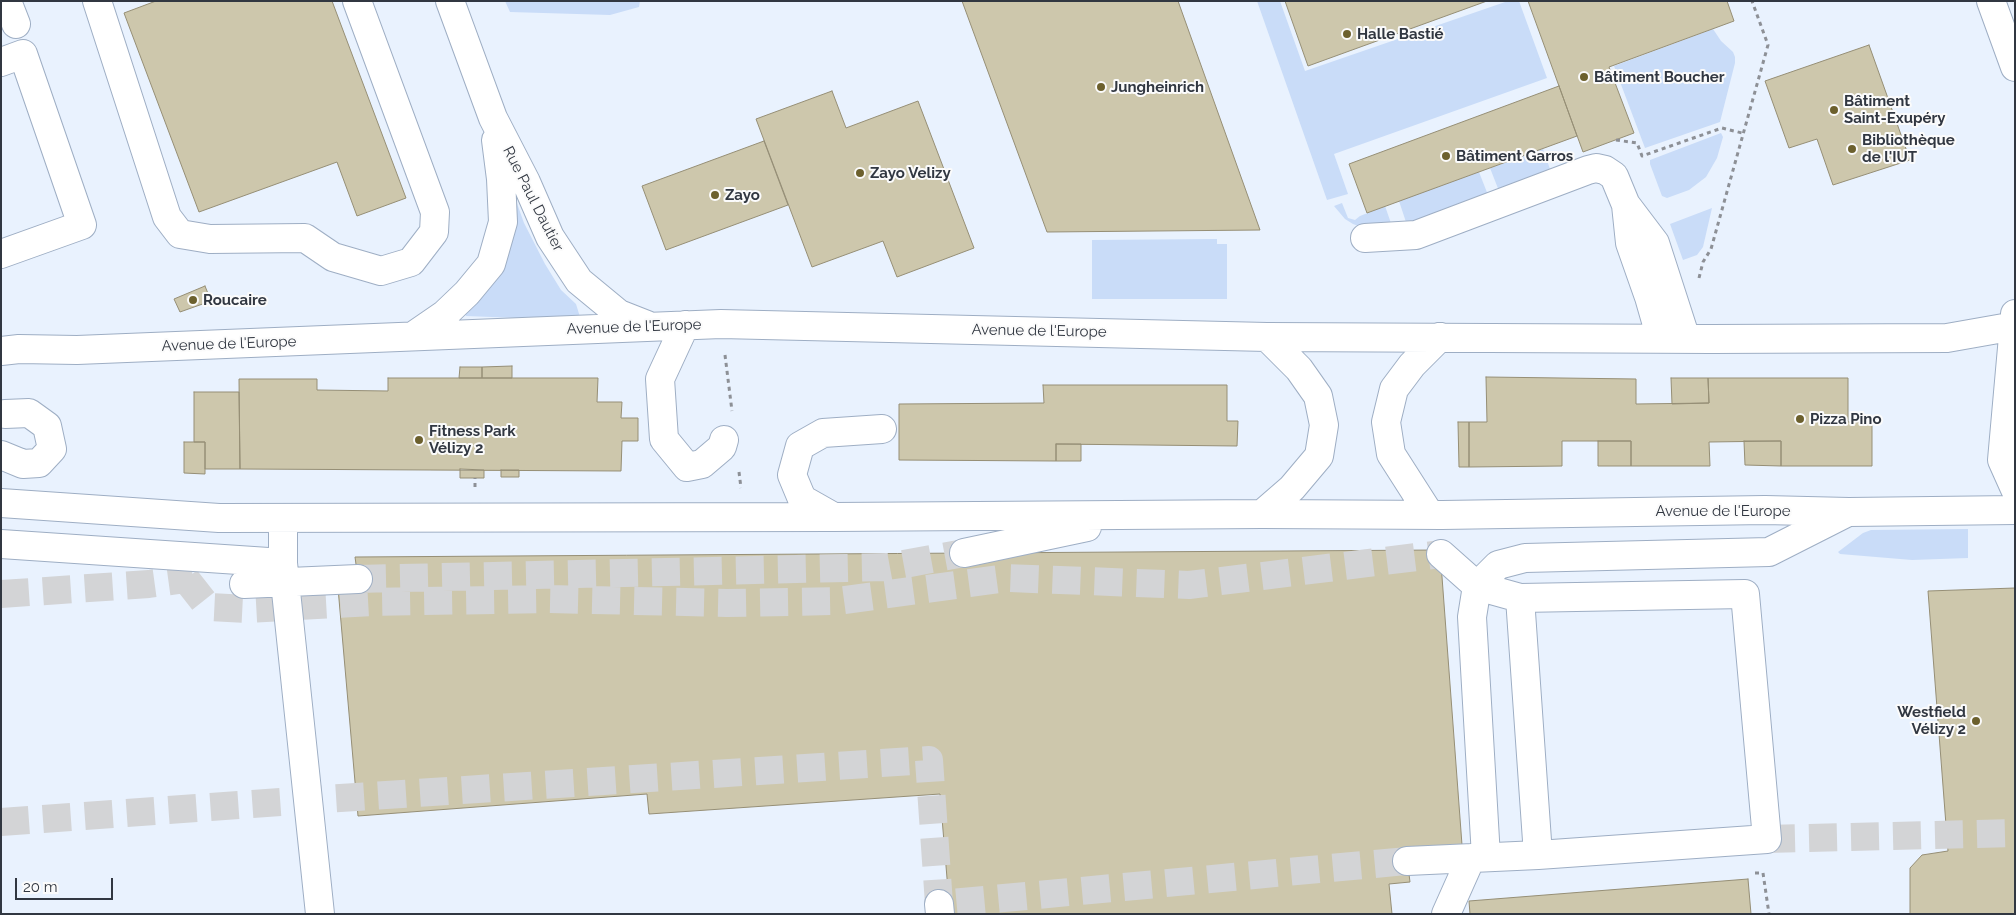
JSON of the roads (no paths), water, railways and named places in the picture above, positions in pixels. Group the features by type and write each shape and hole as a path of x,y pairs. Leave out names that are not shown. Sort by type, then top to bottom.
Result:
{"street":[{"path":"97,1 166,217 180,234 210,239 305,238 332,257 381,271 411,262 434,232 435,212 357,1"},
{"name":"Rue Paul Dautier","path":"450,1 493,118 526,182 550,237 579,281 619,314 651,326"},
{"path":"1992,1 2015,67"},
{"path":"1,62 23,54 82,224 1,254"},
{"name":"Rue Paul Dautier","path":"413,336 445,314 468,293 491,264 503,222 501,179 493,118"},
{"path":"1365,238 1416,235 1596,168 1606,170 1614,176 1626,205 1655,243 1674,339"},
{"path":"2014,322 2002,460 2015,489"},
{"name":"Avenue de l'Europe","path":"1,351 19,349 77,350 721,324 1267,337 1674,339 1947,338 2014,322"},
{"path":"685,325 660,379 664,439 687,467 702,464 722,447 724,440"},
{"path":"1262,514 1292,488 1318,456 1324,425 1318,396 1299,368 1267,337"},
{"path":"1430,515 1391,454 1386,422 1394,389 1412,365 1440,337"},
{"path":"1,455 23,464 39,462 52,449 47,426 29,413 5,414"},
{"path":"834,517 802,500 792,475 800,446 823,433 882,429"},
{"name":"Avenue de l'Europe","path":"1,503 219,518 834,517 1150,514 1430,515 1765,510 1849,512 2015,510"},
{"path":"1446,914 1479,857 1472,617 1477,586 1498,565 1525,558 1769,552 1849,512"},
{"path":"964,553 1150,514"},
{"path":"283,518 284,573 320,914"},
{"path":"1,544 358,579"},
{"path":"1407,861 1538,855 1767,839 1745,594 1520,598 1477,586 1440,554"},
{"path":"244,584 284,573"},
{"path":"1520,598 1538,855"}],"tunnel":[{"path":"358,579 888,567 964,553"},
{"path":"186,579 208,607 248,609 371,602 547,599 727,603 837,601 1007,578 1189,585 1441,554"},
{"path":"1,594 149,584 193,578"},
{"path":"1,822 929,760 939,904 1407,861"},
{"path":"1767,839 2015,833"}],"place":[{"name":"Halle Bastié","path":"1347,34"},
{"name":"Bâtiment Boucher","path":"1584,77"},
{"name":"Jungheinrich","path":"1101,87"},
{"name":"Bâtiment Saint-Exupéry","path":"1834,110"},
{"name":"Bibliothèque de l'IUT","path":"1852,149"},
{"name":"Bâtiment Garros","path":"1446,156"},
{"name":"Zayo Velizy","path":"860,173"},
{"name":"Zayo","path":"715,195"},
{"name":"Roucaire","path":"193,300"},
{"name":"Pizza Pino","path":"1800,419"},
{"name":"Fitness Park Vélizy 2","path":"419,440"},
{"name":"Westfield Vélizy 2","path":"1976,721"}]}
